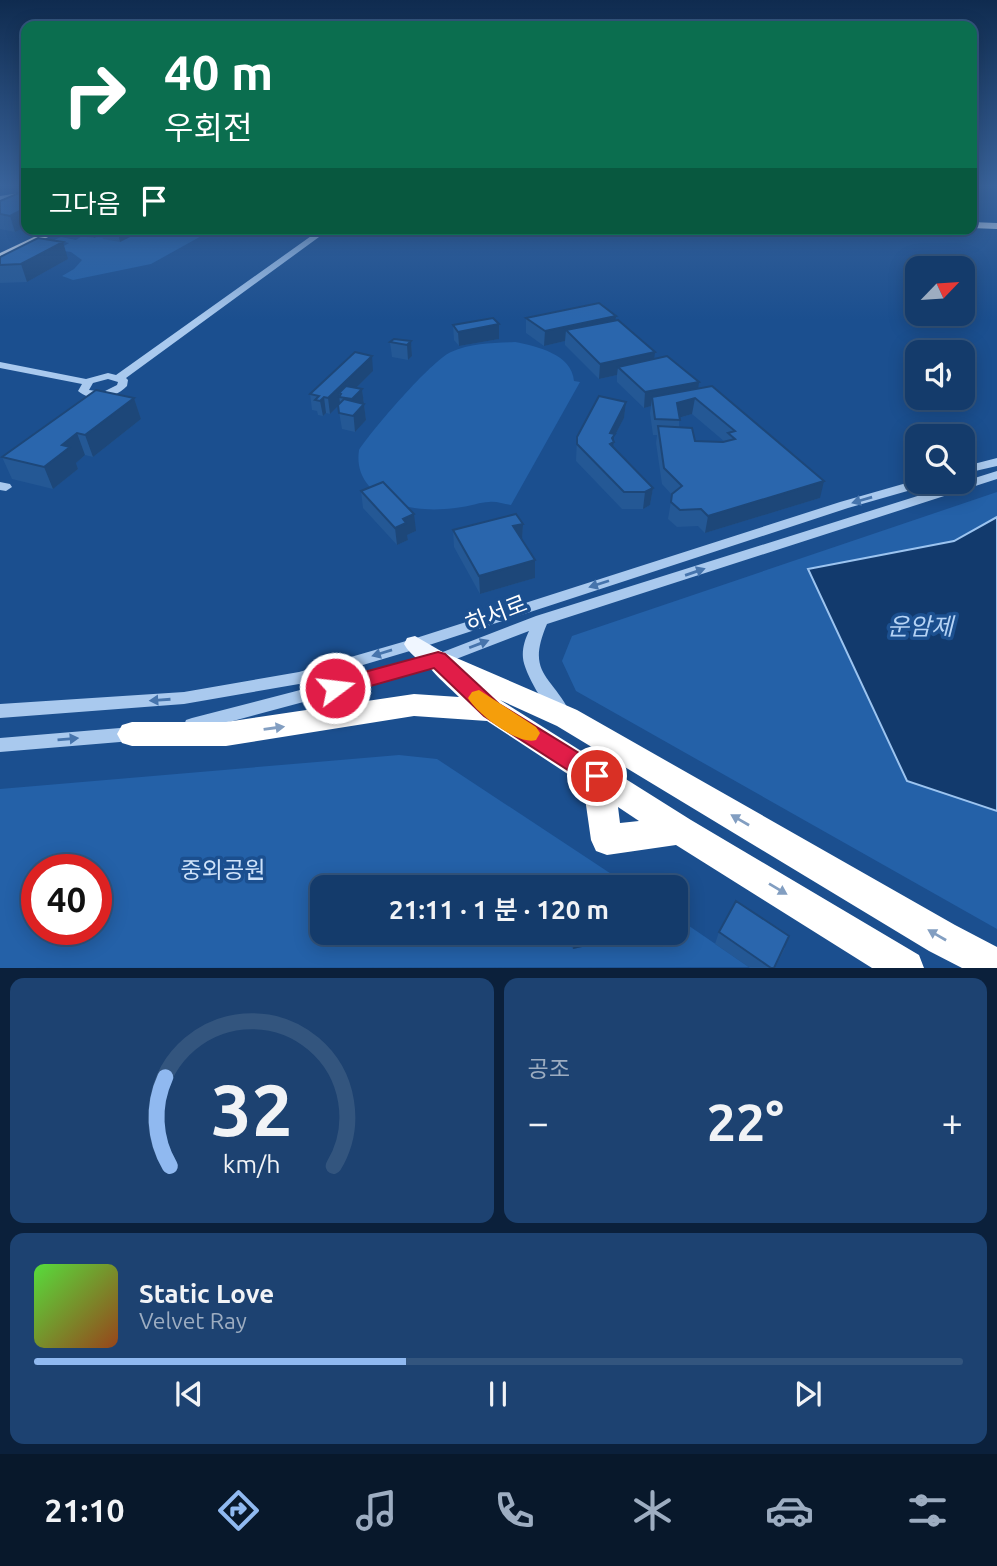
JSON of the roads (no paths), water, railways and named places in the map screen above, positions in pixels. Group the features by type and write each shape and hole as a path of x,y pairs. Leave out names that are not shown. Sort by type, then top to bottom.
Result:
{"highway":[{"path":"427,652 492,710 680,830 906,968"},
{"path":"427,652 567,718 942,938 997,966"},
{"path":"132,734 237,733 414,705 492,710"},
{"path":"597,776 607,840 680,830"}],"main road":[{"path":"0,248 28,235"},
{"path":"0,257 47,235"}],"street":[{"path":"0,365 88,382 102,377 120,377 318,235"},
{"path":"84,403 94,395 118,390 124,383 120,377"},
{"path":"88,382 83,391 94,395"},
{"path":"975,467 997,461"},
{"name":"하서로","path":"0,711 184,698 427,652 541,620 997,475"},
{"name":"하서로","path":"0,745 132,734 200,724 427,652 844,505 905,488"},
{"path":"541,620 531,641 530,661 538,681 567,718"}],"water":[{"name":"운암제","path":"997,517 997,811 907,781 808,569 954,541"}],"park label":[{"name":"중외공원","path":"223,869"}]}
